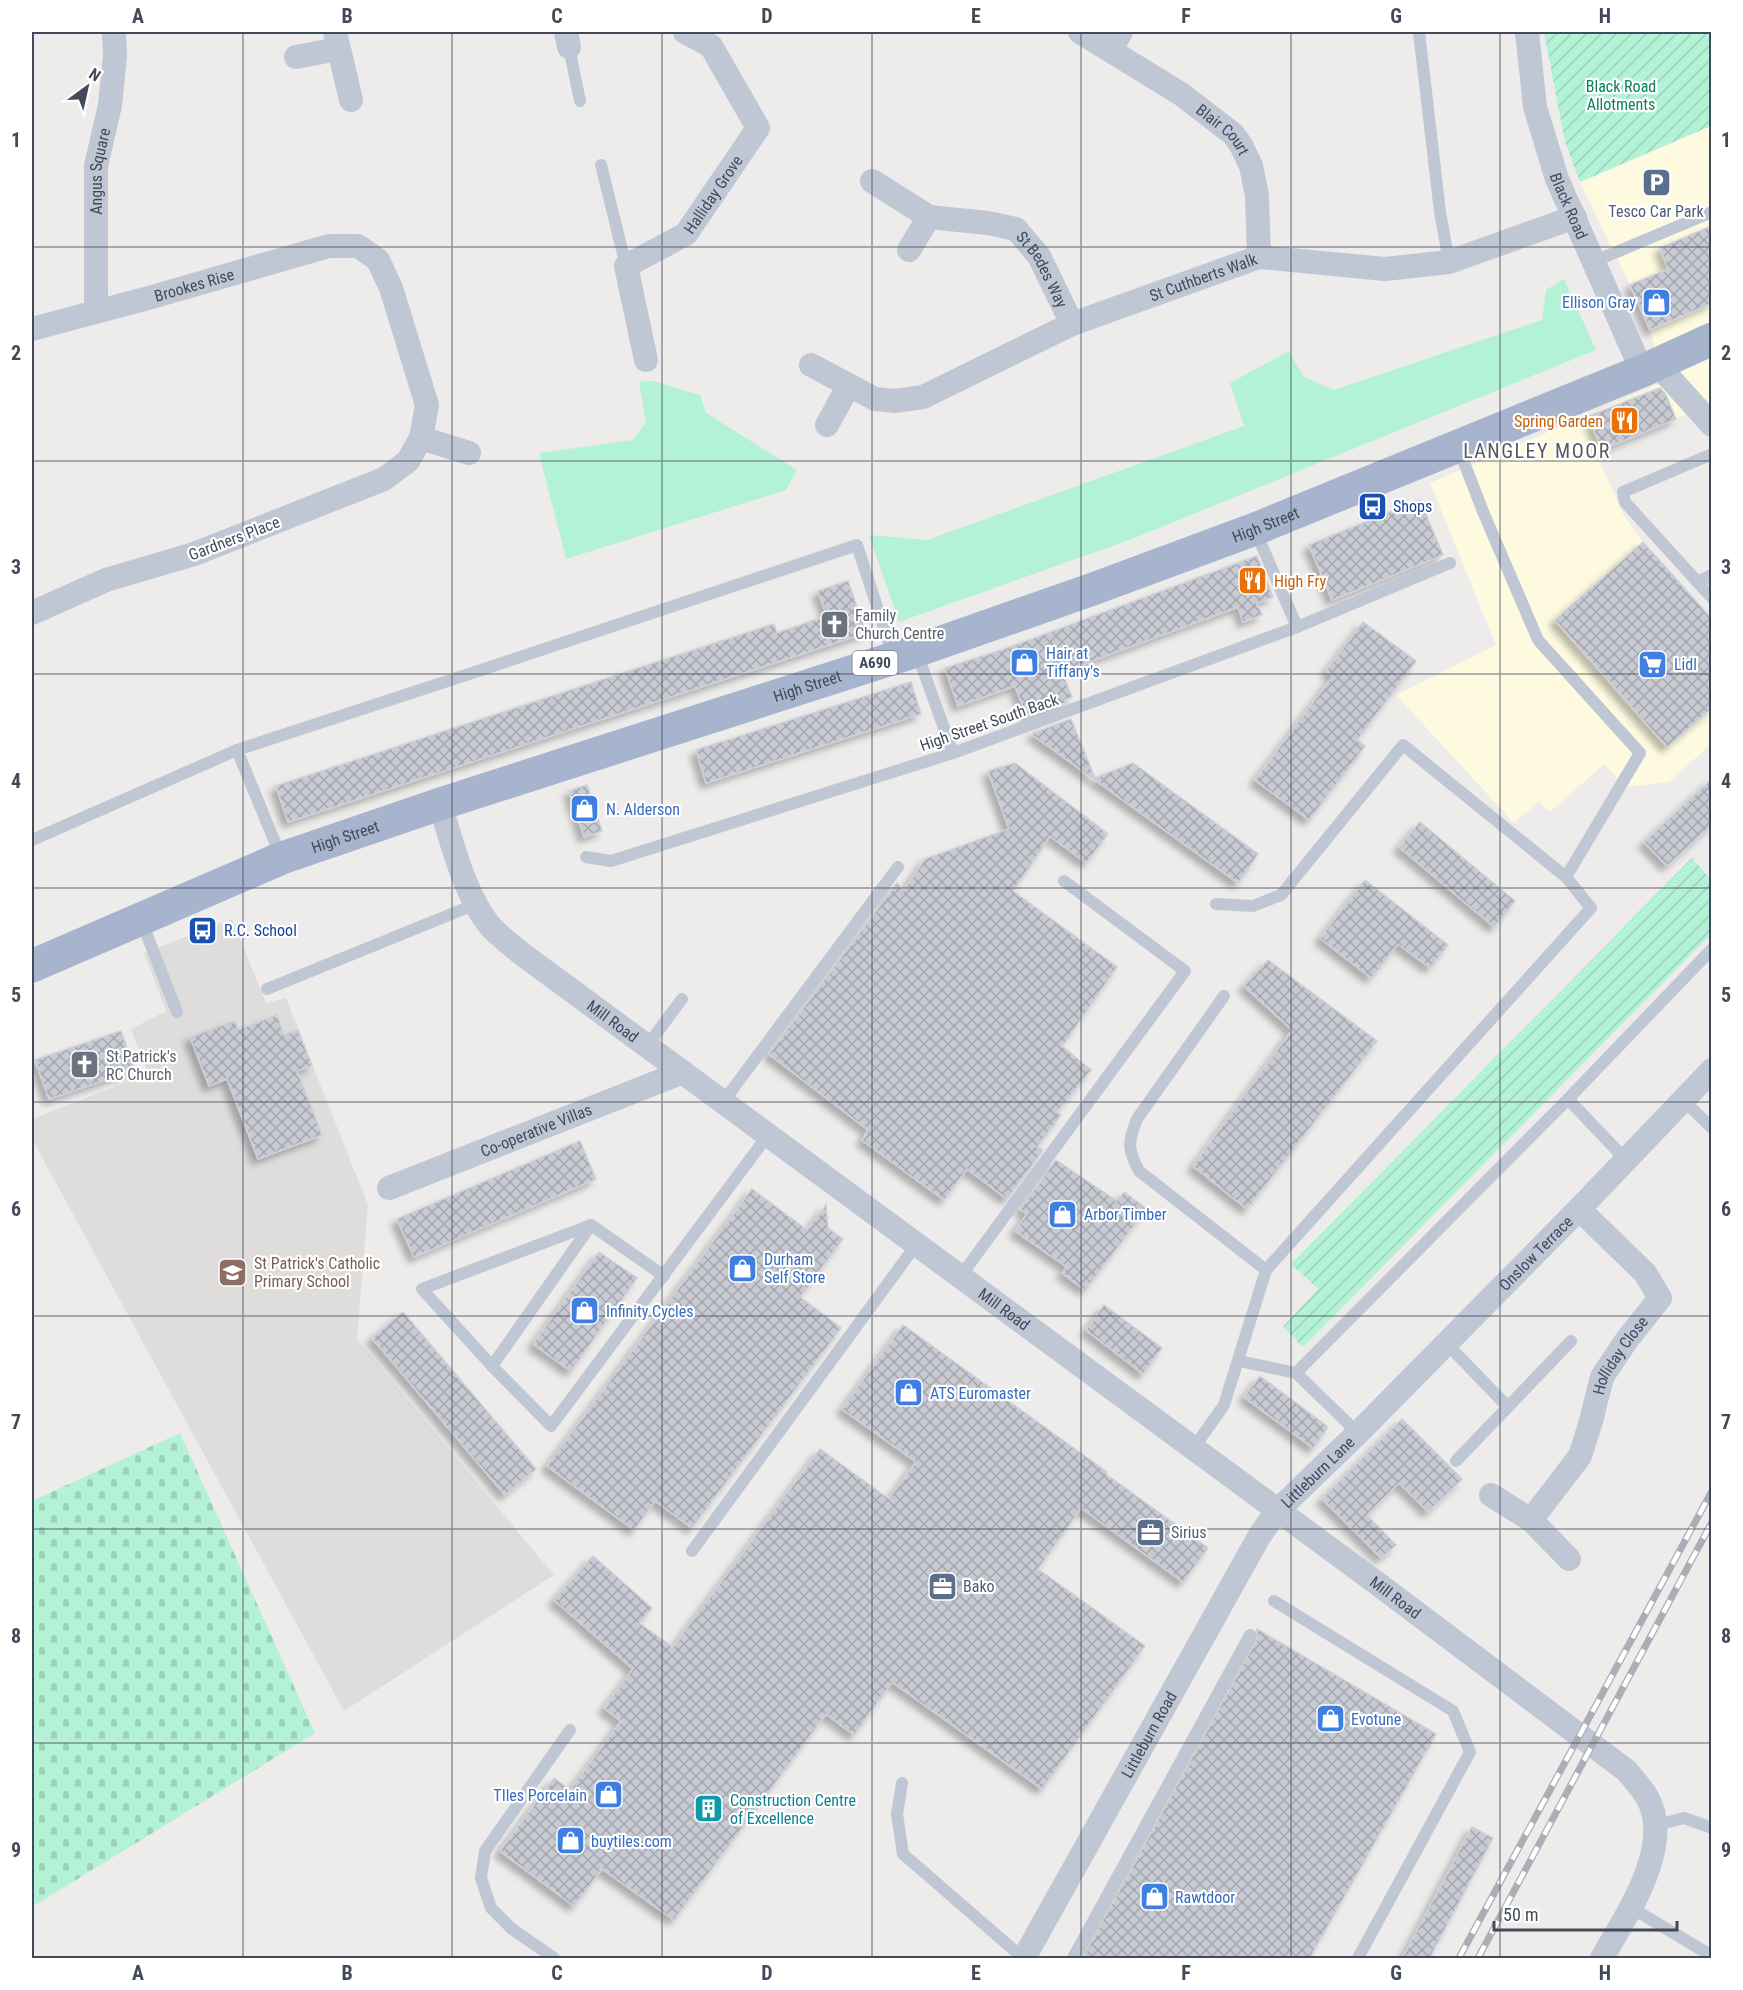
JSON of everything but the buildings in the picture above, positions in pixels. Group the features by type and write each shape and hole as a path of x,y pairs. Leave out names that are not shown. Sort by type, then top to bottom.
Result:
{"main road":[{"name":"High Street","path":"32,966 282,858 440,804 905,654 1093,589 1255,529 1650,367 1712,339"}],"street":[{"name":"Angus Square","path":"96,312 96,166 110,105 115,56 114,32"},
{"name":"Halliday Grove","path":"626,266 686,234 758,128 716,39 685,32"},
{"name":"Blair Court","path":"1080,32 1116,41 1237,140 1251,166 1257,196 1259,257"},
{"name":"Black Road","path":"1527,32 1535,107 1557,179 1595,261 1650,367"},
{"path":"296,57 336,40 351,100"},
{"name":"St Bedes Way","path":"872,182 929,217 988,223 1016,229 1039,256 1072,324"},
{"path":"909,250 929,217"},
{"name":"St Cuthberts Walk","path":"811,365 875,399 895,401 923,397 1072,324 1259,257 1385,269 1449,262 1575,218"},
{"name":"Brookes Rise","path":"32,329 329,246 358,246"},
{"name":"Gardners Place","path":"32,613 106,580 194,554 384,479 408,460 421,438 427,405 391,288 378,260 358,246"},
{"path":"626,266 646,360"},
{"path":"1650,367 1712,425"},
{"path":"827,425 849,385"},
{"path":"421,438 469,453"},
{"name":"Mill Road","path":"440,804 468,888 476,904 490,926 522,954 1378,1584 1627,1771 1647,1797 1657,1825"},
{"name":"Onslow Terrace","path":"1358,1433 1579,1209 1712,1070"},
{"name":"Co-operative Villas","path":"389,1188 683,1072"},
{"name":"Holliday Close","path":"1531,1520 1580,1456 1602,1377 1626,1341 1660,1298 1645,1273 1579,1209"},
{"name":"Littleburn Lane","path":"1277,1511 1358,1433"},
{"path":"1491,1495 1531,1520 1569,1559"},
{"name":"Littleburn Road","path":"1023,1959 1260,1535 1277,1511"},
{"path":"1602,1959 1651,1865 1657,1825"}],"lane":[{"path":"1419,32 1440,212 1449,262"},
{"path":"568,39 580,101"},
{"path":"600,165 626,266"},
{"path":"1595,261 1712,212"},
{"path":"1458,446 1484,514 1538,640 1640,753 1566,877"},
{"path":"1712,454 1623,492 1625,502 1712,598"},
{"path":"1255,529 1297,627"},
{"path":"32,840 237,750 857,545 905,654 953,753"},
{"name":"High Street South Back","path":"586,857 611,861 953,753 1297,627 1450,563"},
{"path":"1697,582 1712,575"},
{"path":"1193,1449 1224,1405 1266,1270 1591,908 1566,877 1403,745 1281,895 1252,906 1216,904"},
{"path":"237,750 282,858"},
{"path":"723,1102 898,867"},
{"path":"960,1277 1185,971 1064,881"},
{"path":"267,989 476,904"},
{"path":"141,919 177,1012"},
{"path":"1296,1373 1568,1099 1712,949"},
{"path":"1224,996 1137,1119 1129,1141 1131,1157 1139,1171 1266,1270"},
{"path":"647,1046 682,999"},
{"path":"1568,1099 1626,1160"},
{"path":"1683,1100 1712,1128"},
{"path":"591,1225 422,1289 492,1366 551,1426 768,1135"},
{"path":"591,1225 664,1276"},
{"path":"492,1366 591,1225"},
{"path":"692,1551 916,1245"},
{"path":"1456,1461 1571,1341"},
{"path":"1446,1343 1508,1407"},
{"path":"1239,1361 1296,1373 1358,1433"},
{"path":"1274,1601 1453,1711 1470,1752 1358,1959"},
{"path":"1073,1959 1251,1635"},
{"path":"554,1959 512,1929 491,1908 481,1878 485,1851 570,1730"},
{"path":"902,1783 897,1814 903,1854 1023,1959"},
{"path":"1657,1825 1684,1818 1712,1828"},
{"path":"1630,1907 1712,1956"}],"shaded area":[{"path":"1711,126 1711,404 1596,453 1624,516 1643,542 1711,619 1711,744 1669,782 1626,787 1604,764 1550,812 1539,801 1514,823 1396,695 1496,645 1430,483 1663,382 1650,330 1580,182"},
{"name":"St Patrick's Catholic Primary School","path":"232,919 266,1003 286,998 368,1205 357,1339 554,1575 344,1711 32,1139 32,1119 148,1074 131,1029 166,1011 144,953"}],"green space":[{"name":"Black Road Allotments","path":"1544,32 1711,32 1711,126 1580,182 1565,142"},
{"path":"1564,279 1596,350 1132,539 899,622 869,535 927,540 1244,426 1230,383 1289,351 1303,376 1333,390 1542,320 1546,290"},
{"path":"654,381 700,395 706,413 797,470 786,490 566,559 539,453 633,440 646,422 639,382"},
{"path":"1692,858 1711,880 1711,934 1303,1347 1283,1327 1318,1289 1291,1264"},
{"path":"180,1433 315,1733 32,1907 32,1501"}],"railway":[{"path":"1459,1958 1712,1491"},
{"path":"1478,1958 1712,1522"}],"place":[{"name":"Tesco Car Park","path":"1656,183"},
{"name":"Ellison Gray","path":"1657,302"},
{"name":"Spring Garden","path":"1624,421"},
{"name":"Shops","path":"1372,506"},
{"name":"High Fry","path":"1253,581"},
{"name":"Family Church Centre","path":"834,624"},
{"name":"Hair at Tiffany's","path":"1025,662"},
{"name":"Lidl","path":"1653,664"},
{"name":"N. Alderson","path":"585,809"},
{"name":"R.C. School","path":"203,930"},
{"name":"St Patrick's RC Church","path":"85,1065"},
{"name":"Arbor Timber","path":"1063,1214"},
{"name":"Durham Self Store","path":"743,1268"},
{"name":"St Patrick's Catholic Primary School","path":"233,1272"},
{"name":"Infinity Cycles","path":"585,1311"},
{"name":"ATS Euromaster","path":"909,1393"},
{"name":"Sirius","path":"1150,1532"},
{"name":"Bako","path":"942,1586"},
{"name":"Evotune","path":"1330,1719"},
{"name":"TIles Porcelain","path":"608,1795"},
{"name":"Construction Centre of Excellence","path":"709,1809"},
{"name":"buytiles.com","path":"570,1841"},
{"name":"Rawtdoor","path":"1154,1897"}],"district":[{"name":"LANGLEY MOOR","path":"1537,451"}]}
